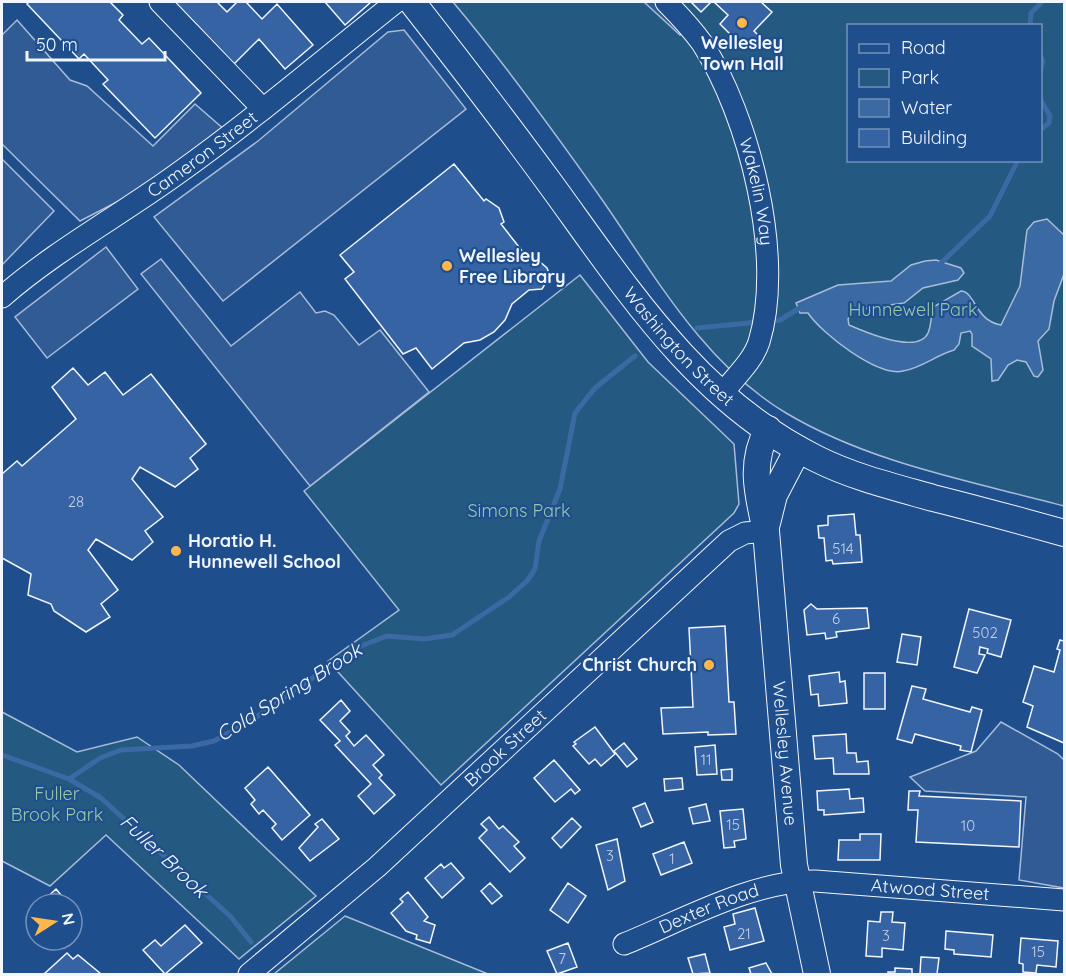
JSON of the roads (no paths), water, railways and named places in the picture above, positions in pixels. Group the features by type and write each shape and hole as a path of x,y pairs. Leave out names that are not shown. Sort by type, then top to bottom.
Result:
{"main road":[{"name":"Washington Street","path":"412,2 495,108 647,316 679,354 722,394 798,449 831,466 890,486 1065,532"},
{"name":"Wellesley Avenue","path":"768,429 758,450 756,469 766,531 796,882 817,975"},
{"name":"Wellesley Avenue","path":"766,531 774,495 798,449"}],"street":[{"path":"160,2 262,109"},
{"name":"Cameron Street","path":"2,297 64,248 170,179 396,2"},
{"name":"Wakelin Way","path":"666,2 687,24 705,49 732,106 750,156 765,233 763,322 754,352 722,394"},
{"name":"Brook Street","path":"249,975 377,867 729,541 745,533 766,531"},
{"name":"Atwood Street","path":"796,882 1065,900"},
{"name":"Dexter Road","path":"624,944 762,888 796,882"}],"water":[{"path":"1047,219 1064,235 1064,274 1054,301 1049,329 1038,341 1043,370 1038,377 1034,376 1026,362 1017,360 1008,365 998,380 992,381 991,359 972,346 970,331 961,333 959,344 954,350 916,367 903,371 892,371 866,361 851,352 825,332 808,313 800,313 796,303 838,285 891,281 911,265 936,260 961,268 964,273 958,280 923,288 904,303 855,310 848,319 849,325 891,340 914,342 922,339 928,333 935,306 961,291 970,296 986,318 1001,325 1020,286 1027,230 1034,222"}],"waterway":[{"name":"Cold Spring Brook","path":"1030,24 1031,13 1042,2"},
{"name":"Cold Spring Brook","path":"1042,60 1042,65"},
{"name":"Cold Spring Brook","path":"1042,102 1050,116 1049,123 1042,128"},
{"name":"Cold Spring Brook","path":"939,265 990,216 1016,164"},
{"name":"Cold Spring Brook","path":"769,322 780,320 803,306"},
{"name":"Cold Spring Brook","path":"697,328 759,322"},
{"name":"Cold Spring Brook","path":"69,779 100,758 121,750 192,746 214,741 249,722 356,648 387,636 424,639 452,635 509,597 527,581 535,569 539,541 560,489 575,413 595,388 635,356"},
{"name":"Fuller Brook","path":"2,755 69,779 101,798 231,917 251,942"}],"place":[{"name":"Wellesley Town Hall","path":"742,23"},
{"name":"Wellesley Free Library","path":"447,266"},
{"name":"Horatio H. Hunnewell School","path":"176,551"},
{"name":"Christ Church","path":"709,665"}],"park label":[{"name":"Hunnewell Park","path":"913,310"},
{"name":"Simons Park","path":"519,511"},
{"name":"Fuller Brook Park","path":"57,804"}]}
